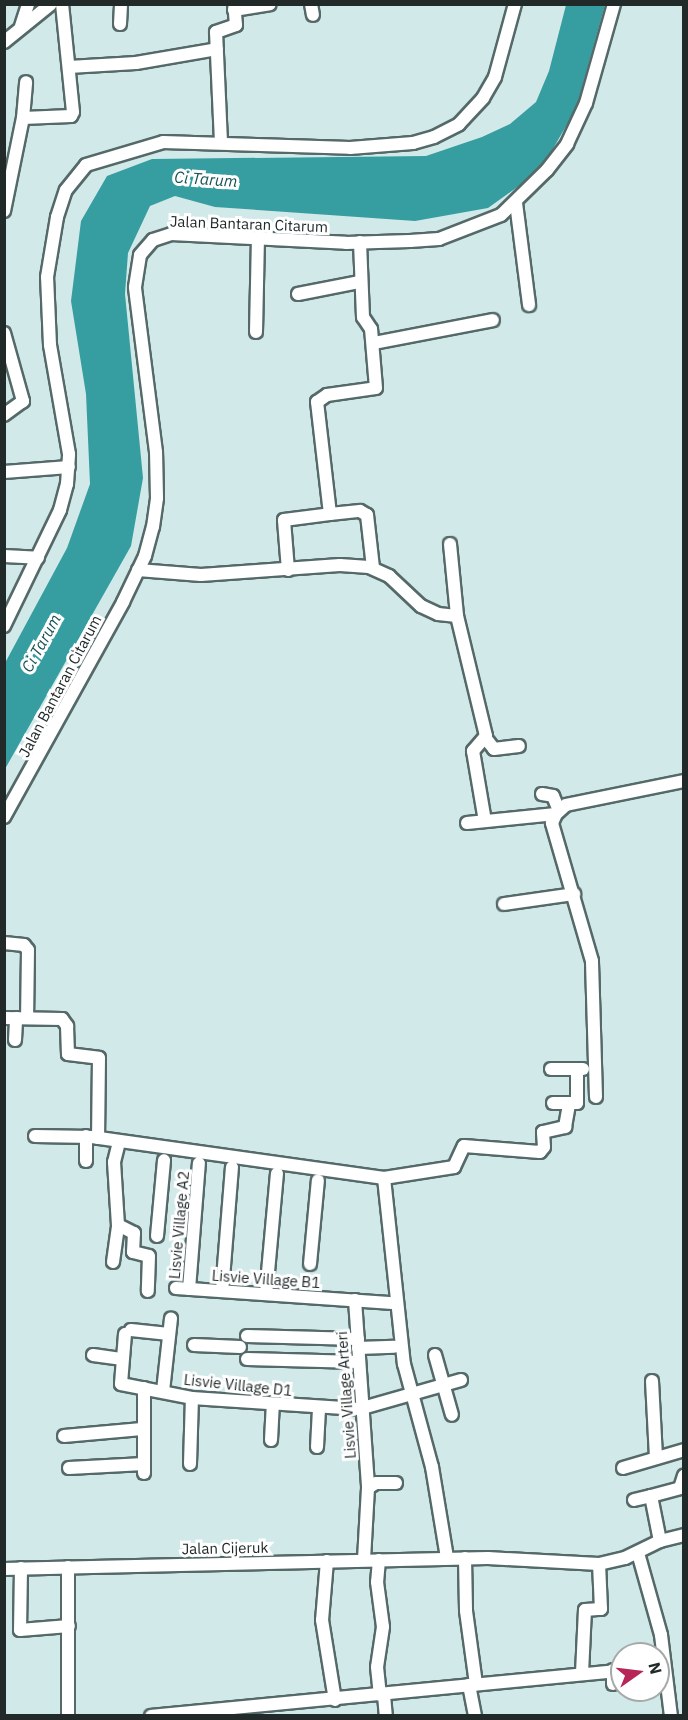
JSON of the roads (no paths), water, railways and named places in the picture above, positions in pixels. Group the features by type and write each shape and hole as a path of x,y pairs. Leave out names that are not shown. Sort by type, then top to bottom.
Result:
{"street":[{"path":"17,32 27,17 28,4"},
{"path":"4,42 51,4"},
{"path":"23,118 71,116 73,99 62,4"},
{"path":"120,24 121,4"},
{"path":"221,142 216,31 235,26 234,7 270,4"},
{"path":"4,626 60,510 69,467 50,345 47,277 57,217 66,190 87,165 135,148 163,142 350,147 413,143 434,137 459,124 495,77 515,4"},
{"name":"Jalan Bantaran Citarum","path":"4,817 138,570 153,527 158,498 156,452 140,331 135,267 146,248 162,235 360,242 439,238 483,224 516,203 547,170 572,134 586,103 614,4"},
{"path":"69,67 136,63 217,49"},
{"path":"4,211 23,118 26,82"},
{"path":"516,203 529,305"},
{"path":"256,332 258,237"},
{"path":"330,514 317,402 327,395 375,389 374,343 371,329 363,317 360,242"},
{"path":"298,294 360,282"},
{"path":"374,343 494,320"},
{"path":"4,333 23,401 4,415"},
{"path":"4,472 69,467"},
{"path":"288,570 284,520 360,511 367,515 374,568"},
{"path":"450,544 457,616 476,682 487,740 494,749 519,746"},
{"path":"4,556 38,558"},
{"path":"138,570 201,575 340,565 374,568 389,576 421,606 438,614 457,616"},
{"path":"485,821 473,751 487,740"},
{"path":"467,823 557,812 596,797 684,781"},
{"path":"542,794 553,796 557,812 553,836 574,894 592,961 596,1097"},
{"path":"504,904 574,894"},
{"path":"4,943 24,945 28,950 16,1018 15,1040"},
{"path":"16,1018 62,1019 67,1026 68,1054 99,1058 92,1137 86,1161"},
{"path":"551,1069 594,1069"},
{"path":"553,1102 569,1104 578,1101 577,1069"},
{"path":"35,1136 92,1137 384,1178 454,1167 464,1146 540,1152 544,1147 543,1132 565,1127 569,1104"},
{"path":"113,1262 118,1226 114,1162 119,1142"},
{"path":"158,1236 164,1160"},
{"name":"Lisvie Village A2","path":"189,1289 199,1164"},
{"path":"222,1291 232,1167"},
{"path":"266,1294 277,1173"},
{"path":"384,1178 402,1350 411,1393 432,1467 447,1558"},
{"path":"310,1264 318,1180"},
{"path":"118,1226 134,1233 134,1252"},
{"path":"115,1248 150,1257 147,1291"},
{"name":"Lisvie Village B1","path":"176,1288 392,1303"},
{"name":"Lisvie Village Arteri","path":"355,1300 359,1409 368,1488 364,1560"},
{"path":"163,1391 171,1318"},
{"path":"93,1355 122,1359 128,1332 169,1334"},
{"path":"248,1336 394,1347"},
{"path":"194,1345 240,1347"},
{"path":"435,1355 452,1415"},
{"name":"Lisvie Village D1","path":"122,1359 118,1379 121,1384 192,1398 273,1406 359,1409 461,1380"},
{"path":"248,1359 359,1362"},
{"path":"652,1381 656,1458"},
{"path":"69,1468 144,1469 142,1430 144,1388"},
{"path":"190,1464 192,1398"},
{"path":"271,1440 273,1406"},
{"path":"317,1447 319,1408"},
{"path":"64,1436 142,1430"},
{"path":"623,1468 684,1450"},
{"path":"634,1500 680,1488 684,1476"},
{"path":"368,1488 376,1483 396,1483"},
{"path":"651,1496 660,1541"},
{"name":"Jalan Cijeruk","path":"4,1569 447,1558 599,1564 638,1553 660,1541 684,1535"},
{"path":"638,1553 657,1642"},
{"path":"465,1558 466,1611 475,1716"},
{"path":"380,1560 378,1582 383,1627 377,1667 386,1716"},
{"path":"327,1561 322,1620 335,1700"},
{"path":"582,1673 585,1610 601,1609 599,1564"},
{"path":"68,1567 68,1716"},
{"path":"21,1568 20,1630 69,1626"},
{"path":"151,1716 335,1700 610,1671"}],"water":[{"name":"Ci Tarum","path":"566,5 605,5 576,109 540,171 488,208 415,221 215,207 175,196 150,206 128,253 125,294 143,478 131,546 5,769 5,663 67,548 90,484 86,394 71,301 81,221 107,176 152,159 426,156 482,137 510,124 536,102 549,71"}]}
